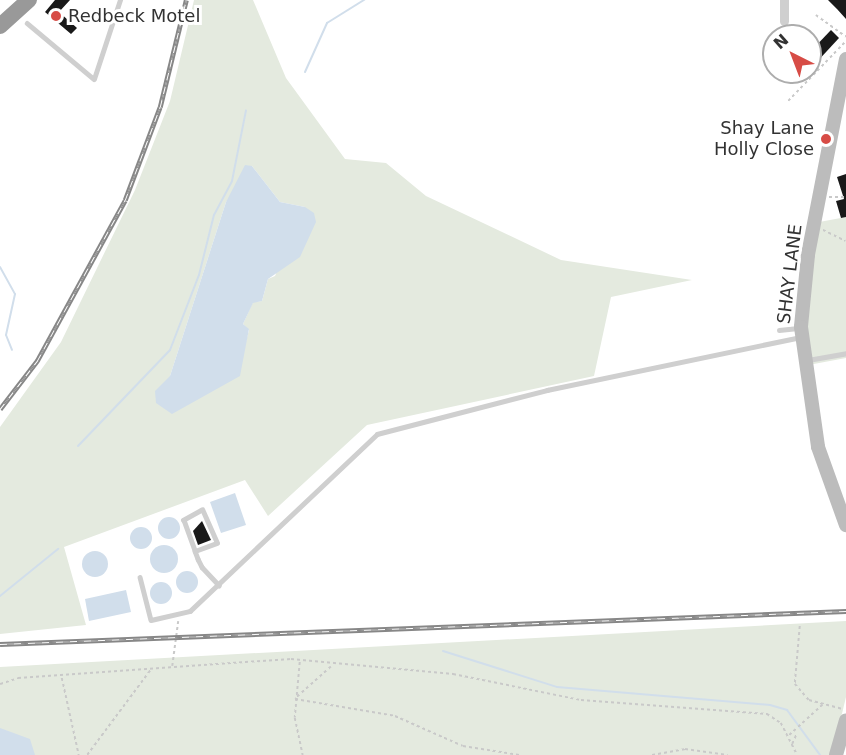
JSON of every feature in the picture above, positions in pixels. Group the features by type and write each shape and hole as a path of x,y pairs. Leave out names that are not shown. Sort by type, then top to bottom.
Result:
{"highway":[{"path":"0,26 29,0"}],"main road":[{"name":"SHAY LANE","path":"846,60 814,223 801,332 803,360 818,447 846,525"},
{"path":"836,755 846,720"}],"street":[{"path":"784,0 788,15"}],"lane":[{"path":"27,23 94,79 120,0"},
{"path":"779,330 801,332"},
{"path":"140,577 151,620 190,611 377,434 547,390 801,332"},
{"path":"803,360 846,353"},
{"path":"195,551 217,543 201,510 184,518 195,551 204,571 219,585"}],"path":[{"path":"816,15 846,39 822,65"},
{"path":"788,101 804,84"},
{"path":"819,195 846,197"},
{"path":"814,223 846,241"},
{"path":"171,667 179,614"},
{"path":"800,626 795,684 801,694 846,710"},
{"path":"300,661 295,699 303,755"},
{"path":"0,684 151,668 300,661 332,667 453,674 581,700 741,710 767,714 788,736 797,755"},
{"path":"295,699 332,667"},
{"path":"87,755 151,668"},
{"path":"62,677 79,755"},
{"path":"295,699 395,716 463,746 519,755"},
{"path":"792,744 798,733 824,704"},
{"path":"788,736 798,733"},
{"path":"652,755 693,749 728,755"}],"shaded area":[{"path":"194,0 253,0 286,78 345,159 386,163 426,196 561,260 692,280 611,297 594,376 367,425 268,516 245,480 64,547 86,625 0,634 0,427 61,342 135,190 170,101","holes":["252,166 280,202 305,207 275,276 268,279 262,301 253,302 243,324 249,330 245,345 170,376 226,202"]},
{"path":"846,217 846,358 803,366 814,223"},
{"path":"846,621 846,697 832,755 0,755 0,667"}],"water":[{"path":"245,165 252,166 280,202 305,207 314,213 316,222 300,257 268,279 262,301 253,303 243,324 249,329 240,376 172,414 156,403 155,391 170,376 226,202"},
{"path":"235,493 246,525 221,533 210,502"},
{"path":"169,517 177,520 180,528 177,536 169,539 161,536 158,528 161,520"},
{"path":"141,527 149,530 152,538 149,546 141,549 133,546 130,538 133,530"},
{"path":"164,545 174,549 178,559 174,569 164,573 154,569 150,559 154,549"},
{"path":"95,551 104,555 108,564 104,573 95,577 86,573 82,564 86,555"},
{"path":"187,571 195,574 198,582 195,590 187,593 179,590 176,582 179,574"},
{"path":"161,582 169,585 172,593 169,601 161,604 153,601 150,593 153,585"},
{"path":"126,590 131,612 89,621 85,599"},
{"path":"0,728 30,739 35,755 0,755"}],"building":[{"name":"Redbeck Motel","path":"55,0 70,0 59,12 77,28 71,34 45,12"},
{"path":"828,0 846,0 846,19 837,9"},
{"path":"831,30 839,38 822,56 822,39"},
{"path":"846,174 846,217 841,218 836,201 844,199 837,177"},
{"path":"202,521 211,540 198,545 193,531"}],"waterway":[{"path":"305,72 327,23 364,0"},
{"path":"78,446 170,350 199,275 214,215 232,181 246,110"},
{"path":"0,267 15,294 6,335 12,350"},
{"path":"0,596 58,549"},
{"path":"443,651 557,687 770,705 787,710 820,755"}],"railway":[{"path":"0,409 37,361 125,200 160,107 186,0"},
{"path":"0,644 846,611"}],"place":[{"name":"Redbeck Motel","path":"56,16"},
{"name":"Shay Lane Holly Close","path":"826,139"}]}
